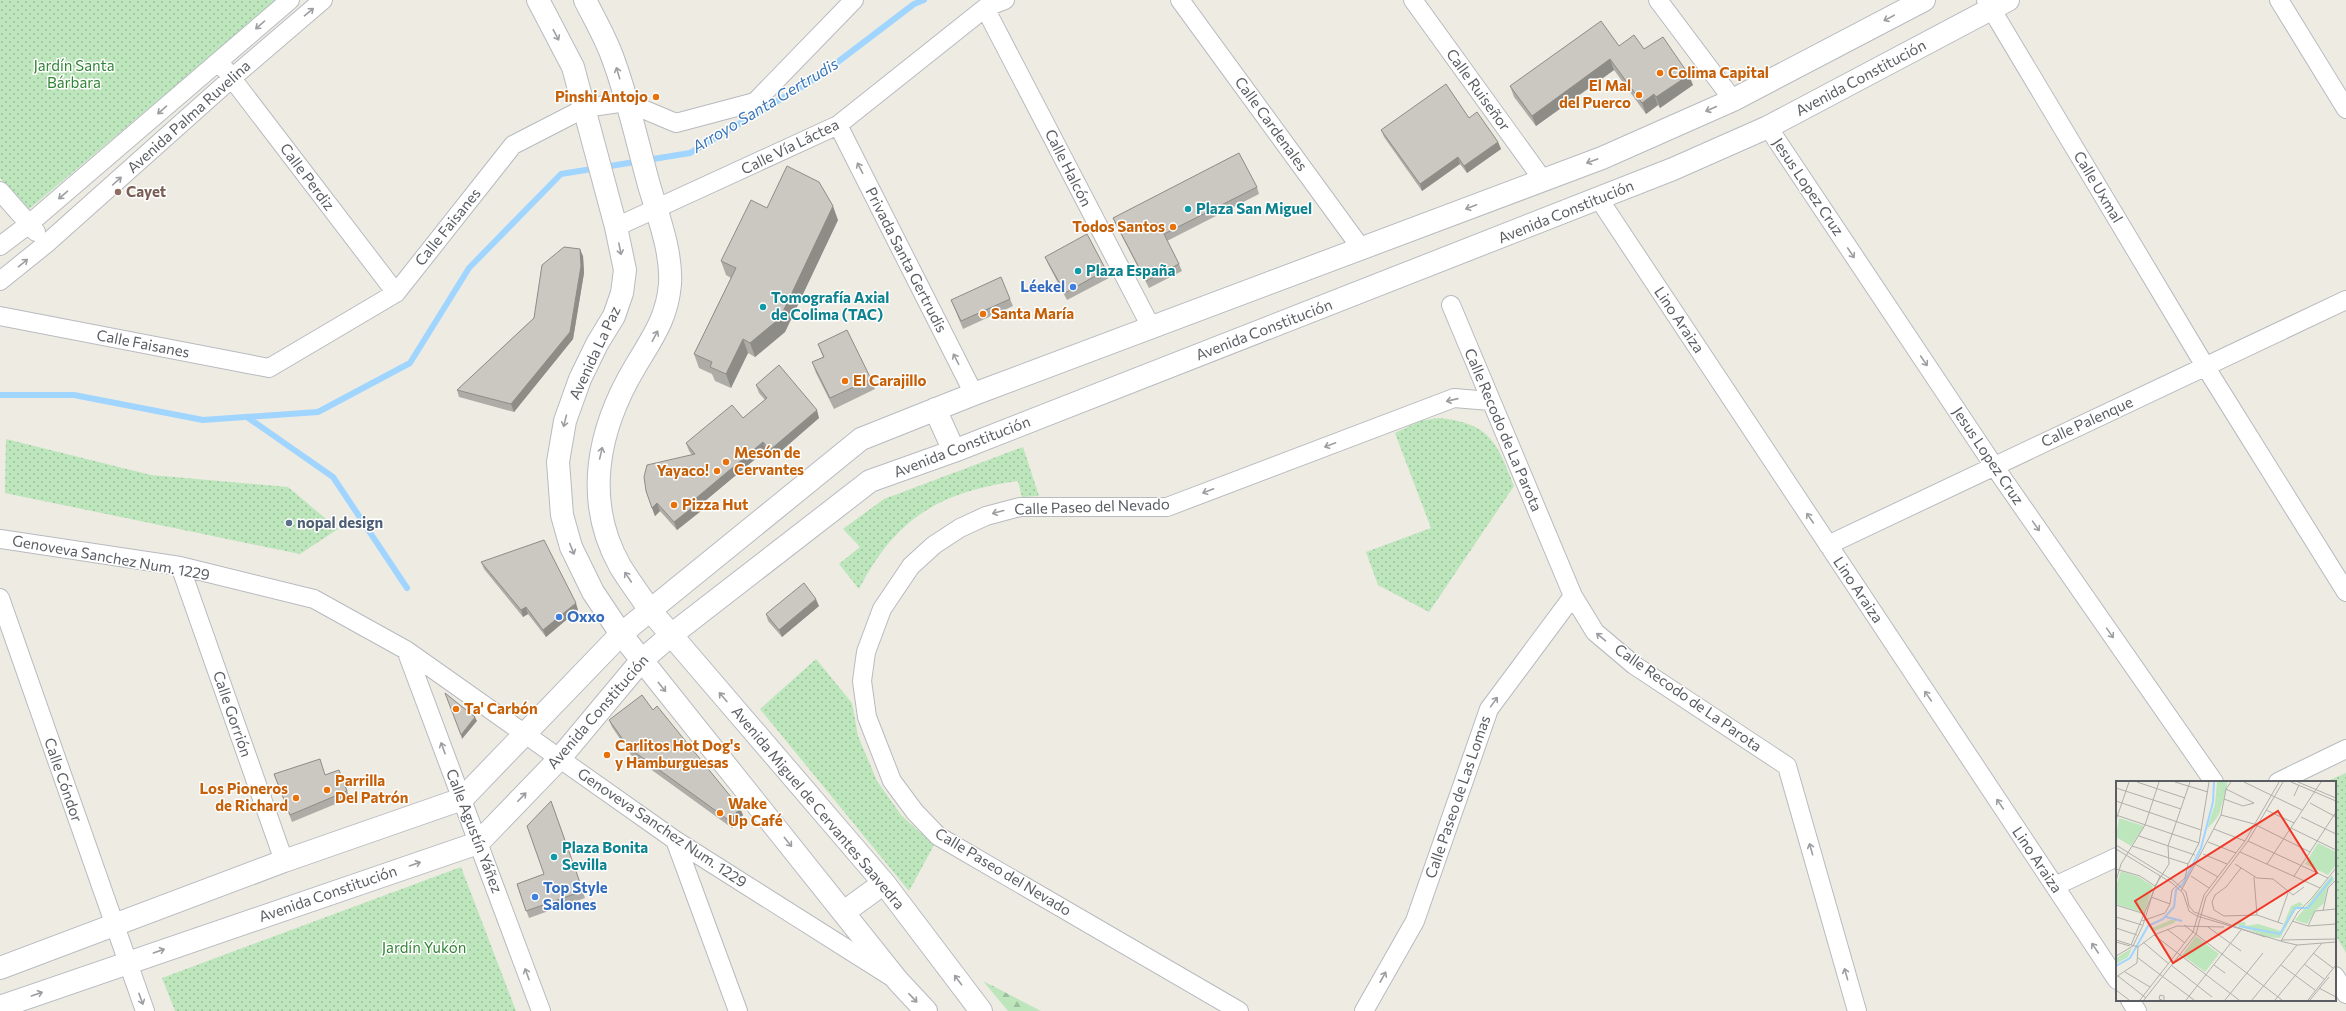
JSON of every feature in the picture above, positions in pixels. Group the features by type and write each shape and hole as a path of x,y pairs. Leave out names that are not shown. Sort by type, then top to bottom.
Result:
{"street":[{"name":"Avenida Palma Ruvelina","path":"0,246 29,224 290,0"},
{"name":"Avenida Palma Ruvelina","path":"0,281 46,244 232,78 323,0"},
{"name":"Avenida La Paz","path":"538,0 573,67 616,227 625,270 622,293 614,316 596,344 580,379 565,421 558,462 562,515 571,547 593,592 621,634"},
{"path":"585,0 612,55 668,255 670,282 667,310 655,337 635,367 620,396 607,427 598,464 599,498 606,534 620,565 649,609"},
{"path":"626,102 676,123 755,102 854,0"},
{"name":"Calle Vía Láctea","path":"616,227 656,210 838,125 984,8 1005,0"},
{"name":"Calle Cardenales","path":"1180,0 1361,248"},
{"name":"Calle Ruiseñor","path":"1413,0 1543,180"},
{"path":"1658,0 1733,100"},
{"path":"0,968 284,861 462,799 621,634 649,609 861,439 974,394 1602,158 1733,100 1924,0"},
{"path":"2279,0 2346,109"},
{"name":"Avenida Constitución","path":"0,1007 127,962 478,843 560,758 641,661 670,636 870,481 954,451 1599,199 1768,127 1995,3"},
{"name":"Calle Uxmal","path":"1995,3 2205,366 2346,592"},
{"name":"Calle Halcón","path":"984,8 1150,328"},
{"name":"Calle Perdiz","path":"218,62 232,78 396,293"},
{"name":"Calle Faisanes","path":"0,316 270,368 396,293 513,145 585,108 626,102"},
{"name":"Privada Santa Gertrudis","path":"838,125 974,394"},
{"name":"Jesus Lopez Cruz","path":"1768,127 1994,466 2213,781"},
{"path":"0,191 46,244"},
{"name":"Lino Araiza","path":"1599,199 2116,978"},
{"name":"Calle Palenque","path":"1828,545 2346,300"},
{"name":"Calle Recodo de La Parota","path":"1451,305 1490,402 1573,596 1596,632 1634,665 1787,766 1857,1011"},
{"name":"Calle Paseo del Nevado","path":"1239,1011 938,836 915,812 892,781 867,717 862,681 866,652 882,609 911,566 934,545 960,528 986,516 1020,507 1167,507 1454,398 1490,402"},
{"path":"935,409 954,451"},
{"name":"Genoveva Sanchez Num. 1229","path":"0,539 180,566 314,599 406,650 675,840 898,981"},
{"name":"Calle Gorrión","path":"180,566 284,861"},
{"name":"Calle Paseo de Las Lomas","path":"1364,1011 1415,921 1489,709 1573,596"},
{"name":"Calle Cóndor","path":"0,598 145,1011"},
{"name":"Avenida Miguel de Cervantes Saavedra","path":"649,609 670,636 884,883 981,1011"},
{"path":"621,634 641,661 898,981 926,1011"},
{"name":"Calle Agustín Yáñez","path":"406,650 541,1011"},
{"path":"2280,781 2346,749"},
{"path":"675,840 738,1011"},
{"path":"2055,886 2116,857"},
{"path":"844,912 884,883"},
{"path":"2336,978 2346,994"},
{"path":"2131,1001 2138,1011"}],"green space":[{"name":"Jardín Santa Bárbara","path":"0,0 277,0 28,210 0,178"},
{"path":"1438,418 1469,425 1480,430 1489,437 1496,446 1514,486 1429,612 1378,585 1366,552 1431,528 1395,433 1420,421"},
{"path":"6,439 151,475 288,487 338,529 300,554 5,493"},
{"path":"1023,447 1039,496 1022,497 1018,481 990,486 943,501 923,512 888,544 873,564 859,589 839,564 860,547 843,529 884,499"},
{"path":"816,659 852,703 858,736 877,781 901,815 934,845 909,891 760,709"},
{"path":"2346,773 2346,953 2336,936 2336,781 2327,781"},
{"name":"Jardín Yukón","path":"461,867 516,1011 175,1011 162,978"},
{"path":"983,981 1041,1011 1008,1011"}],"building":[{"path":"1601,21 1619,46 1634,35 1644,49 1663,37 1689,75 1656,97 1654,94 1642,103 1610,59 1532,116 1510,86"},
{"path":"1446,84 1469,118 1477,112 1498,142 1464,166 1458,157 1420,184 1381,130"},
{"name":"Plaza San Miguel","path":"1239,153 1257,187 1164,234 1179,264 1146,281 1113,218"},
{"name":"Tomografía Axial de Colima (TAC)","path":"787,166 819,182 833,206 780,318 750,343 743,339 726,374 710,367 712,362 694,354 736,268 721,261 751,200 767,208"},
{"name":"Plaza España","path":"1087,234 1106,270 1065,293 1045,257"},
{"path":"564,247 580,249 581,266 570,332 511,404 457,390 534,318 542,265"},
{"path":"1001,277 1010,299 961,321 951,300"},
{"name":"El Carajillo","path":"847,330 871,379 830,398 812,362 824,357 818,344"},
{"path":"779,365 817,410 770,450 763,442 695,499 698,503 674,522 657,503 652,508 646,491 644,477 647,465 695,454 686,443 732,405 743,418 767,398 756,385"},
{"path":"544,540 576,603 543,630 526,607 521,610 481,562"},
{"path":"804,583 816,599 779,630 766,614"},
{"name":"Ta' Carbón","path":"445,693 475,717 461,735"},
{"path":"642,695 653,710 657,706 740,808 730,821 629,748 609,720"},
{"path":"320,759 325,775 339,770 347,791 290,815 274,774"},
{"name":"Plaza Bonita Sevilla","path":"551,801 583,891 526,911 517,884 544,874 527,826"}],"waterway":[{"name":"Arroyo Santa Gertrudis","path":"0,395 74,395 203,420 318,412 410,363 469,268 561,174 690,153 818,77 914,4 924,0"},
{"path":"247,417 333,477 407,588"}],"place":[{"name":"Colima Capital","path":"1660,73"},
{"name":"El Mal del Puerco","path":"1639,95"},
{"name":"Pinshi Antojo","path":"656,97"},
{"name":"Cayet","path":"118,192"},
{"name":"Plaza San Miguel","path":"1188,209"},
{"name":"Todos Santos","path":"1173,227"},
{"name":"Plaza España","path":"1078,271"},
{"name":"Léekel","path":"1073,287"},
{"name":"Tomografía Axial de Colima (TAC)","path":"763,307"},
{"name":"Santa María","path":"983,314"},
{"name":"El Carajillo","path":"845,381"},
{"name":"Mesón de Cervantes","path":"726,462"},
{"name":"Yayaco!","path":"717,471"},
{"name":"Pizza Hut","path":"674,505"},
{"name":"nopal design","path":"289,523"},
{"name":"Oxxo","path":"559,617"},
{"name":"Ta' Carbón","path":"456,709"},
{"name":"Carlitos Hot Dog's y Hamburguesas","path":"607,755"},
{"name":"Parrilla Del Patrón","path":"327,790"},
{"name":"Los Pioneros de Richard","path":"296,798"},
{"name":"Wake Up Café","path":"720,813"},
{"name":"Plaza Bonita Sevilla","path":"554,857"},
{"name":"Top Style Salones","path":"535,897"}]}
